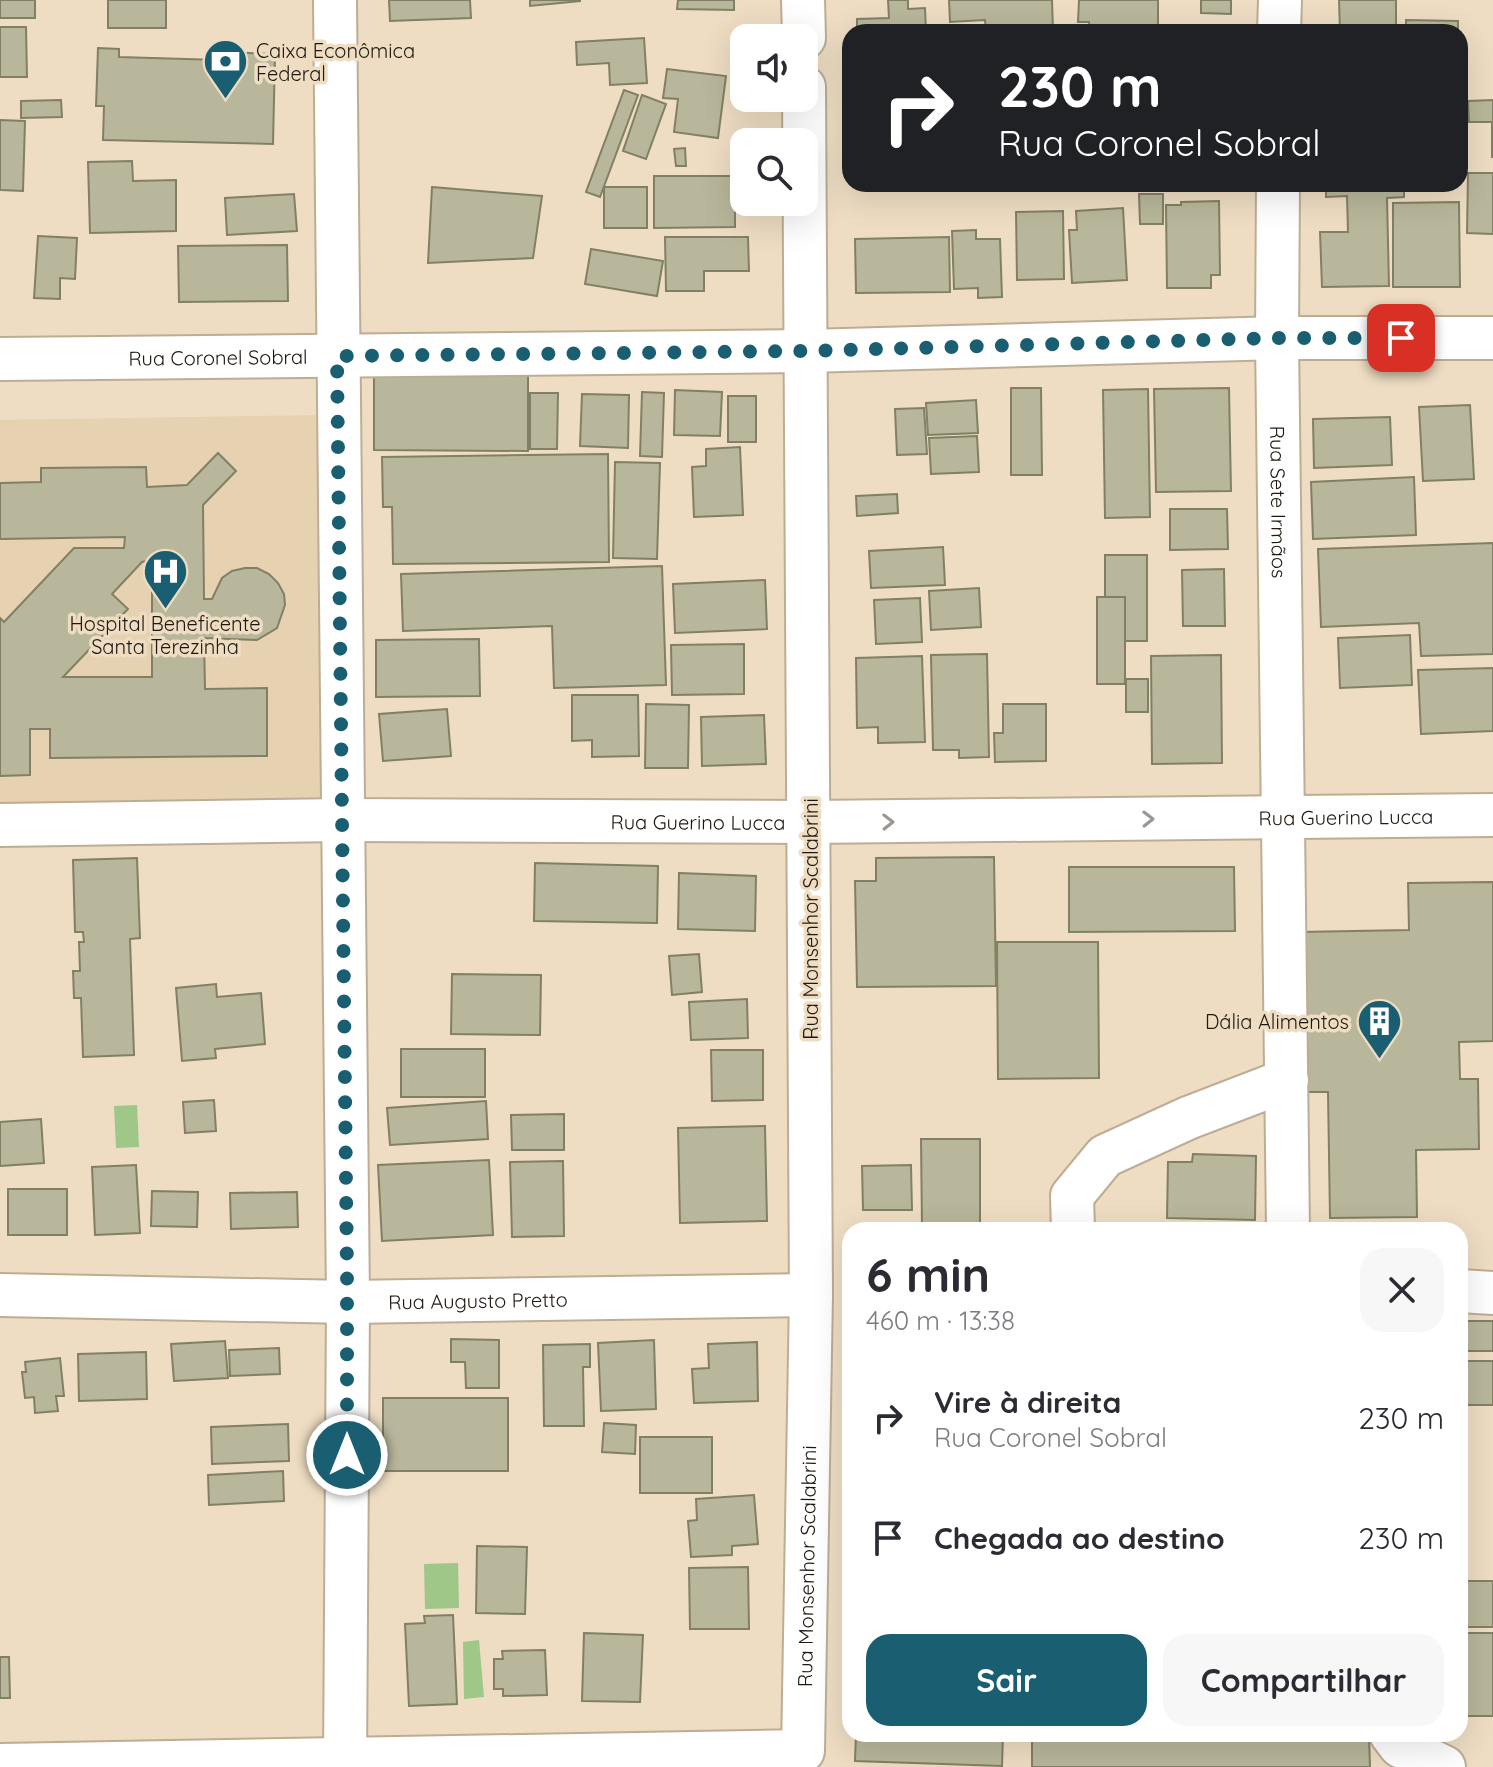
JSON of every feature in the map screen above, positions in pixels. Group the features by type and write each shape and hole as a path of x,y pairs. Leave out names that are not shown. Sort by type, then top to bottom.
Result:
{"street":[{"path":"0,1765 344,1764 348,1302 335,0"},
{"path":"803,0 804,24"},
{"path":"1279,24 1280,0"},
{"name":"Rua Monsenhor Scalabrini","path":"344,1764 803,1751 811,1295 804,112"},
{"name":"Rua Sete Irmãos","path":"1278,192 1288,1222"},
{"name":"Rua Coronel Sobral","path":"0,359 806,351 1277,338 1493,338"},
{"name":"Rua Guerino Lucca","path":"0,825 343,820 810,822 1493,815"},
{"path":"1073,1222 1072,1196 1105,1156 1188,1118 1287,1080"},
{"path":"1468,1291 1493,1293"},
{"name":"Rua Augusto Pretto","path":"0,1295 348,1302 811,1295"},
{"path":"1397,1742 1444,1767"}],"shaded area":[{"name":"Hospital Beneficente Santa Terezinha","path":"327,415 332,800 0,808 0,420"},
{"path":"137,1105 139,1147 116,1148 114,1106"},
{"path":"458,1563 459,1608 425,1609 424,1564"},
{"path":"479,1640 484,1697 464,1699 463,1642"}],"building":[{"path":"0,0 35,0 35,18 0,18"},
{"path":"108,0 166,0 166,28 108,28"},
{"path":"389,0 470,0 471,18 390,21"},
{"path":"530,0 580,0 580,1 530,6"},
{"path":"678,0 734,0 734,10 677,9"},
{"path":"888,0 908,0 908,9 925,8 926,24 857,24 857,19 889,18"},
{"path":"949,0 1052,0 1053,24 985,24 985,20 950,22"},
{"path":"1079,0 1158,0 1158,24 1078,22"},
{"path":"1201,0 1231,0 1231,14 1201,13"},
{"path":"1339,0 1396,0 1396,24 1340,24"},
{"path":"1406,20 1458,21 1458,24 1406,24"},
{"path":"0,27 26,27 27,77 0,77"},
{"path":"644,38 647,83 610,85 609,63 577,65 576,42"},
{"path":"98,48 119,49 119,57 219,60 220,52 275,54 273,144 103,140 104,106 96,106"},
{"path":"667,69 726,76 718,138 674,132 678,99 663,98"},
{"path":"624,90 638,95 600,197 586,192"},
{"path":"642,95 666,104 646,159 623,151"},
{"path":"61,100 62,117 21,118 21,101"},
{"path":"1493,100 1492,157 1492,122 1469,122 1468,101"},
{"path":"0,120 25,121 23,191 0,190"},
{"path":"685,148 686,166 676,166 674,149"},
{"path":"132,161 133,181 176,180 176,231 90,233 88,162"},
{"path":"1468,173 1493,173 1493,234 1467,233"},
{"path":"654,176 730,176 730,216 735,216 735,227 654,228"},
{"path":"432,187 542,196 533,258 428,263"},
{"path":"604,187 647,187 647,228 604,228"},
{"path":"1326,192 1404,192 1404,197 1387,198 1389,286 1322,287 1320,232 1348,232 1347,196 1326,197"},
{"path":"294,194 297,231 227,235 225,198"},
{"path":"1139,194 1163,194 1163,224 1140,224"},
{"path":"1219,201 1220,275 1211,275 1211,288 1167,288 1166,205"},
{"path":"1459,202 1460,287 1393,287 1393,203"},
{"path":"1123,208 1127,280 1072,283 1069,230 1077,230 1076,211"},
{"path":"1063,211 1064,279 1017,280 1016,212"},
{"path":"976,230 976,239 1000,239 1002,297 978,298 978,288 954,289 952,231"},
{"path":"38,236 77,238 75,279 60,278 60,299 34,298"},
{"path":"665,237 748,237 749,271 704,271 704,291 666,291"},
{"path":"949,237 950,292 856,293 855,239"},
{"path":"287,245 288,301 179,302 178,246"},
{"path":"591,249 663,261 657,296 585,284"},
{"path":"374,371 528,372 528,451 374,450"},
{"path":"1011,388 1041,388 1042,475 1011,475"},
{"path":"1229,388 1231,491 1156,492 1154,389"},
{"path":"1148,389 1150,517 1105,518 1103,390"},
{"path":"675,390 722,392 720,436 674,435"},
{"path":"642,392 664,393 662,457 640,456"},
{"path":"530,393 558,393 557,449 530,449"},
{"path":"582,394 629,395 628,448 580,446"},
{"path":"728,396 756,396 756,442 728,442"},
{"path":"976,400 978,433 928,435 926,403"},
{"path":"1470,405 1474,479 1423,481 1419,407"},
{"path":"924,408 927,454 897,455 895,409"},
{"path":"1390,417 1392,465 1314,468 1313,419"},
{"path":"977,436 979,472 931,474 929,438"},
{"path":"740,447 743,515 694,517 692,467 706,466 706,449"},
{"path":"218,453 236,471 203,505 204,599 212,599 222,578 232,571 245,568 257,568 269,574 284,594 285,605 277,628 257,640 204,638 205,689 267,688 267,756 50,758 50,729 30,729 30,775 0,776 0,618 4,622 74,548 124,548 125,537 0,539 0,483 41,482 41,468 146,467 147,487 187,485","holes":["152,560 152,677 63,677 128,609 112,594 142,562"]},
{"path":"608,454 609,562 393,564 392,507 383,507 382,457"},
{"path":"615,462 660,463 657,559 613,558"},
{"path":"1414,477 1416,535 1313,539 1311,482"},
{"path":"897,494 898,513 857,516 856,496"},
{"path":"1170,509 1227,509 1228,549 1170,550"},
{"path":"1493,543 1493,654 1421,656 1419,623 1321,627 1318,549"},
{"path":"943,547 945,585 871,588 869,551"},
{"path":"1105,555 1147,555 1147,641 1105,641"},
{"path":"662,566 666,685 554,688 552,626 403,631 401,574"},
{"path":"1224,569 1225,626 1183,626 1182,570"},
{"path":"765,580 767,629 675,633 673,584"},
{"path":"979,588 981,627 931,630 929,591"},
{"path":"1097,597 1125,597 1125,684 1097,684"},
{"path":"920,598 922,642 876,644 874,600"},
{"path":"1410,635 1412,685 1340,688 1338,638"},
{"path":"479,639 480,696 376,697 376,640"},
{"path":"744,644 744,694 672,695 671,645"},
{"path":"987,654 989,757 959,758 959,750 933,750 931,655"},
{"path":"1221,655 1222,763 1152,764 1151,656"},
{"path":"922,656 925,742 878,743 878,727 857,728 856,658"},
{"path":"1493,668 1493,731 1421,734 1418,670"},
{"path":"1126,679 1148,679 1148,712 1126,712"},
{"path":"572,695 638,695 639,756 592,757 592,740 572,741"},
{"path":"646,704 689,705 688,768 645,768"},
{"path":"1003,704 1046,704 1046,761 995,762 994,733 1003,733"},
{"path":"447,709 451,756 383,761 379,714"},
{"path":"764,715 766,764 702,766 701,717"},
{"path":"994,857 996,986 857,987 855,881 876,881 876,858"},
{"path":"137,858 140,938 130,939 134,1055 83,1057 81,998 74,998 73,971 80,971 79,942 84,942 83,932 75,932 73,860"},
{"path":"535,863 658,866 657,923 534,921"},
{"path":"1069,867 1234,867 1235,931 1069,932"},
{"path":"679,873 756,876 755,931 678,929"},
{"name":"Dália Alimentos","path":"1493,882 1493,1041 1459,1042 1460,1079 1478,1079 1479,1149 1416,1150 1417,1217 1330,1218 1328,1092 1302,1092 1299,932 1409,930 1408,883"},
{"path":"997,942 1098,942 1099,1078 998,1079"},
{"path":"699,954 702,992 672,995 669,956"},
{"path":"452,974 541,975 540,1035 451,1034"},
{"path":"216,984 217,997 261,993 265,1044 215,1049 216,1058 182,1061 176,988"},
{"path":"747,999 748,1038 691,1040 689,1002"},
{"path":"401,1049 485,1049 485,1097 401,1097"},
{"path":"711,1050 763,1050 763,1100 712,1101"},
{"path":"214,1100 216,1131 185,1133 183,1102"},
{"path":"486,1101 488,1139 390,1145 387,1108"},
{"path":"564,1114 564,1150 512,1150 511,1115"},
{"path":"41,1119 44,1163 0,1166 0,1122"},
{"path":"765,1126 767,1221 680,1223 678,1128"},
{"path":"921,1139 980,1139 980,1222 922,1222"},
{"path":"1193,1154 1256,1156 1255,1220 1167,1218 1168,1162 1192,1162"},
{"path":"489,1160 493,1235 382,1241 378,1165"},
{"path":"563,1161 564,1236 512,1237 510,1162"},
{"path":"136,1165 140,1233 95,1235 92,1167"},
{"path":"911,1165 912,1210 863,1210 862,1166"},
{"path":"8,1189 67,1189 67,1235 8,1235"},
{"path":"152,1191 198,1192 197,1227 151,1226"},
{"path":"297,1192 298,1227 231,1229 230,1193"},
{"path":"1468,1321 1493,1321 1493,1351 1468,1351"},
{"path":"451,1339 499,1340 499,1388 466,1388 465,1362 451,1362"},
{"path":"654,1340 656,1409 601,1411 598,1343"},
{"path":"225,1341 228,1378 174,1381 171,1344"},
{"path":"757,1342 758,1401 694,1403 692,1369 709,1368 708,1344"},
{"path":"590,1344 590,1367 583,1367 584,1426 544,1426 543,1345"},
{"path":"279,1348 280,1374 230,1376 229,1350"},
{"path":"146,1352 147,1399 79,1401 78,1354"},
{"path":"60,1358 64,1396 56,1396 58,1411 35,1413 34,1397 25,1398 22,1372 26,1372 25,1362"},
{"path":"1468,1361 1493,1361 1493,1405 1468,1405"},
{"path":"383,1398 508,1398 508,1471 383,1471"},
{"path":"604,1423 636,1425 635,1454 602,1452"},
{"path":"288,1424 289,1461 212,1464 211,1427"},
{"path":"640,1437 712,1437 712,1493 640,1493"},
{"path":"283,1471 284,1501 209,1505 208,1475"},
{"path":"754,1495 758,1544 732,1546 732,1555 691,1557 688,1521 697,1520 696,1499"},
{"path":"477,1546 527,1547 525,1614 476,1613"},
{"path":"748,1567 749,1629 690,1629 689,1568"},
{"path":"1468,1581 1493,1581 1493,1627 1468,1627"},
{"path":"453,1615 457,1704 409,1706 405,1624 425,1623 424,1616"},
{"path":"584,1633 643,1635 640,1702 582,1701"},
{"path":"1468,1633 1493,1633 1493,1716 1468,1716"},
{"path":"545,1650 547,1695 503,1696 503,1689 494,1689 494,1659 503,1659 502,1651"},
{"path":"0,1657 9,1657 10,1698 0,1698"},
{"path":"856,1742 1003,1742 1002,1766 855,1761"},
{"path":"1032,1742 1369,1742 1370,1767 1032,1767"}],"place":[{"name":"Caixa Econômica Federal","path":"225,100"},
{"name":"Hospital Beneficente Santa Terezinha","path":"165,610"},
{"name":"Dália Alimentos","path":"1380,1060"}],"route":[{"path":"347,1455 337,356 806,351 1277,338 1401,338"}]}
